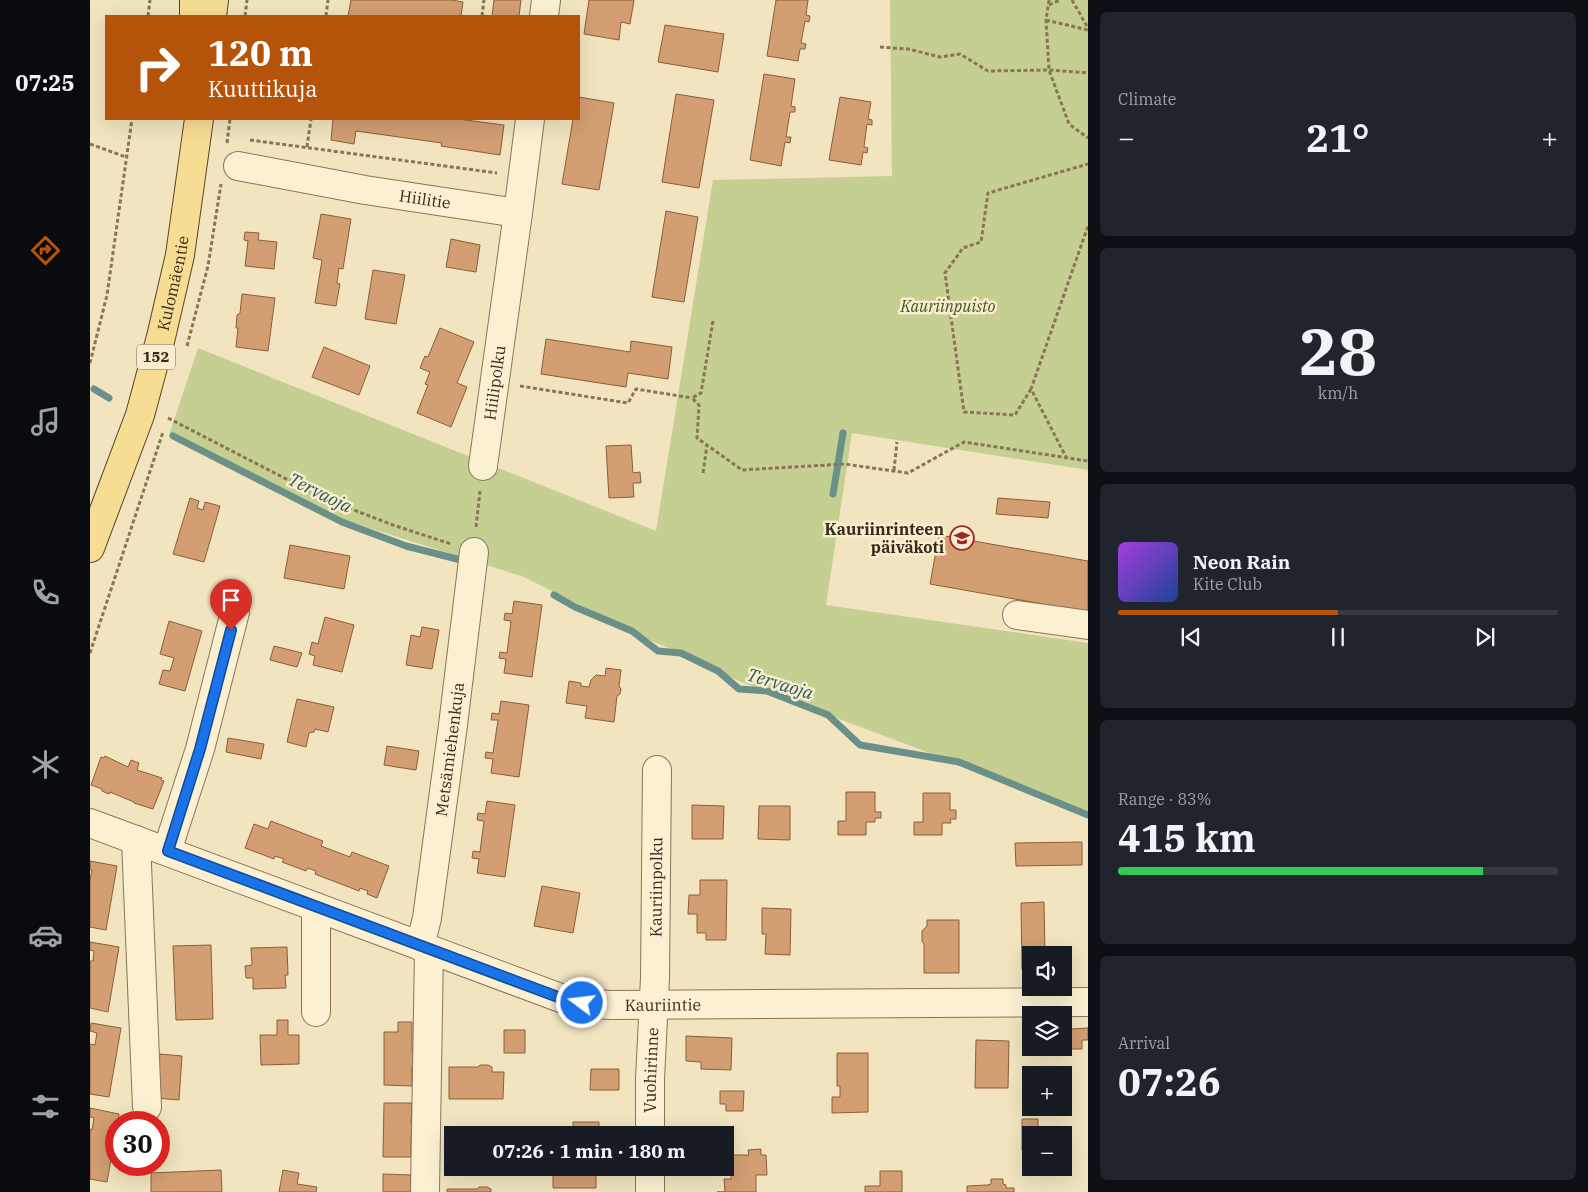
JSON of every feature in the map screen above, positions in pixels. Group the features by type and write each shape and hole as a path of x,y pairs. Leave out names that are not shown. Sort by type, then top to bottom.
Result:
{"main road":[{"path":"194,0 194,15"},
{"path":"212,15 214,0"},
{"name":"Kulomäentie","path":"194,120 194,158"},
{"name":"Kulomäentie","path":"90,548 140,414 161,337 180,255 199,120"}],"street":[{"path":"544,15 546,0"},
{"path":"518,214 530,120"},
{"name":"Hiilitie","path":"238,166 365,190 518,214"},
{"name":"Hiilipolku","path":"483,466 518,214"},
{"name":"Metsämiehenkuja","path":"425,1192 425,948 427,918 474,552"},
{"path":"168,851 200,749 235,612"},
{"path":"1017,615 1088,625"},
{"name":"Kauriinpolku","path":"654,1004 657,770"},
{"name":"Kauriintie","path":"90,823 566,1000 582,1003 610,1005 1088,1002"},
{"path":"136,840 147,1107"},
{"path":"316,907 316,1012"},
{"name":"Vuohirinne","path":"650,1126 650,1080 654,1004"},
{"path":"650,1176 650,1192"}],"path":[{"path":"148,15 150,0"},
{"path":"244,15 247,0"},
{"path":"326,15 328,0"},
{"path":"482,15 484,0"},
{"path":"1049,0 1046,20 1049,70 1069,124 1088,138"},
{"path":"1049,5 1060,0"},
{"path":"1072,0 1088,29"},
{"path":"1046,20 1088,29"},
{"path":"880,47 908,50 940,57 960,54 988,71 1049,70 1088,73"},
{"path":"90,362 107,295 132,120"},
{"path":"307,147 311,120"},
{"path":"228,138 236,139"},
{"path":"245,140 502,174"},
{"path":"90,144 126,157"},
{"path":"1088,164 988,193 981,242 963,248 945,273 964,412 1015,415 1031,389 1088,226"},
{"path":"692,398 701,392 713,321"},
{"path":"494,383 628,403 636,389 692,398 699,405 697,438 742,470 834,463 908,472 964,442 1088,461"},
{"path":"1031,389 1068,459"},
{"path":"168,418 324,499 392,525 474,552 483,466"},
{"path":"894,470 897,442"},
{"path":"703,473 707,445"}],"green space":[{"name":"Kauriinpuisto","path":"890,0 1088,0 1088,470 852,433 826,605 1088,643 1088,813 739,681 654,642 524,577 316,511 169,435 198,348 656,531 713,180 892,176"}],"building":[{"path":"351,0 452,0 463,2 461,15 348,15"},
{"path":"494,0 521,0 519,15 492,15"},
{"path":"589,0 634,0 630,24 621,22 619,40 584,34"},
{"path":"776,0 808,0 806,15 810,16 809,22 805,21 801,43 806,44 805,49 800,49 798,61 767,56"},
{"path":"665,25 724,34 718,72 658,62"},
{"path":"764,74 795,79 791,106 795,107 795,112 790,112 786,137 791,137 790,143 785,142 781,166 750,160"},
{"path":"676,94 714,100 699,188 662,182"},
{"path":"580,97 614,103 599,190 562,184 573,120 580,120"},
{"path":"840,97 871,102 868,119 872,120 872,125 867,124 864,147 868,148 867,153 863,152 861,165 829,160"},
{"path":"333,120 466,120 504,125 500,155 441,146 442,143 356,131 354,144 331,140"},
{"path":"666,211 698,217 684,302 652,297"},
{"path":"321,214 351,219 343,269 339,268 337,283 340,284 336,306 315,303 322,260 313,258"},
{"path":"245,232 259,233 258,240 277,242 274,269 245,266 248,241 244,240"},
{"path":"451,239 480,245 476,272 446,267"},
{"path":"373,270 405,275 396,324 365,319"},
{"path":"242,294 275,298 268,351 236,347 237,315 240,313"},
{"path":"440,328 474,342 457,383 467,387 451,427 417,413 428,385 425,384 430,372 420,368 425,356 428,357"},
{"path":"546,339 630,352 631,341 672,347 668,379 628,373 626,387 541,374"},
{"path":"324,347 370,366 359,395 312,377"},
{"path":"631,445 633,473 640,472 641,483 633,483 634,497 609,498 606,446"},
{"path":"190,498 199,501 197,508 203,510 205,502 220,506 204,562 173,554"},
{"path":"998,498 1050,502 1048,518 996,514"},
{"path":"939,535 1088,561 1088,612 930,584"},
{"path":"290,545 350,556 344,589 284,578"},
{"path":"514,601 542,605 532,677 504,673 506,659 499,658 500,652 507,653 511,621 504,620 505,613 512,614"},
{"path":"325,617 354,625 342,672 313,665 315,656 309,654 312,642 318,644"},
{"path":"169,621 202,631 185,691 159,684 163,670 170,671 174,658 160,654"},
{"path":"422,627 439,630 432,669 406,665 411,635 420,637"},
{"path":"274,646 302,653 297,667 270,660"},
{"path":"606,668 621,670 619,686 621,689 620,694 617,696 614,722 585,718 587,706 566,703 569,681 581,683 581,686 589,687 591,680 596,675 605,676"},
{"path":"297,699 334,707 328,732 315,729 314,732 309,733 306,747 287,742"},
{"path":"501,701 529,705 519,777 491,773 493,759 485,758 486,752 493,753 498,720 491,720 492,713 499,714"},
{"path":"228,738 264,744 261,759 226,752"},
{"path":"387,746 419,751 416,770 384,765"},
{"path":"105,756 128,767 131,760 139,763 137,770 162,778 161,780 164,781 153,809 110,792 109,794 91,785 101,757 104,758"},
{"path":"846,792 875,792 875,812 881,812 881,818 875,818 875,822 866,822 866,835 838,835 838,821 846,821"},
{"path":"923,793 950,793 950,810 956,810 956,819 950,819 951,823 942,823 942,835 914,835 914,822 923,822"},
{"path":"487,801 515,805 505,877 477,873 479,859 472,858 473,851 480,852 484,821 477,820 478,813 485,814"},
{"path":"692,805 724,806 723,839 692,839"},
{"path":"759,806 790,806 790,840 758,839"},
{"path":"271,821 323,841 321,846 350,857 352,852 389,866 377,898 367,894 368,891 360,888 359,891 315,874 316,871 308,868 306,871 282,862 284,859 275,856 274,859 245,848 254,824 268,829"},
{"path":"1082,842 1082,865 1016,866 1015,843"},
{"path":"90,861 117,866 106,930 90,927 90,880 92,870 90,870"},
{"path":"700,880 727,880 726,940 706,940 706,933 697,933 697,914 688,914 689,895 700,895"},
{"path":"542,886 580,893 573,933 534,926"},
{"path":"1044,902 1045,946 1022,946 1022,969 1021,903"},
{"path":"762,908 791,909 790,955 765,954 766,934 762,934"},
{"path":"927,920 959,920 959,973 924,973 922,931 927,926"},
{"path":"90,942 119,947 108,1012 90,1008 90,961 93,961 94,951 90,950"},
{"path":"211,945 213,1019 176,1020 173,946"},
{"path":"287,947 288,975 285,975 286,988 253,989 253,978 246,978 245,966 252,965 251,948"},
{"path":"277,1020 288,1020 288,1035 299,1035 299,1064 261,1065 260,1035 277,1035"},
{"path":"398,1022 412,1022 412,1052 420,1052 420,1066 412,1066 412,1086 384,1085 384,1032 398,1032"},
{"path":"91,1023 121,1028 109,1097 90,1094 90,1044 95,1045 97,1033 90,1031"},
{"path":"1088,1028 1088,1040 1082,1040 1082,1049 1072,1049 1072,1029"},
{"path":"504,1030 525,1030 525,1053 504,1053"},
{"path":"686,1036 732,1038 731,1070 701,1069 701,1062 686,1061"},
{"path":"976,1040 1009,1041 1008,1088 975,1088"},
{"path":"837,1053 868,1053 868,1112 832,1113 832,1097 840,1097 840,1086 837,1086"},
{"path":"160,1054 182,1056 179,1100 156,1098"},
{"path":"480,1065 492,1067 492,1072 504,1072 503,1099 449,1099 449,1067 478,1067"},
{"path":"591,1069 619,1069 619,1090 590,1090"},
{"path":"720,1091 744,1091 743,1111 726,1111 726,1104 720,1104"},
{"path":"384,1103 412,1103 411,1123 419,1123 420,1137 411,1137 411,1157 383,1157"},
{"path":"90,1108 105,1111 105,1176 108,1176 107,1182 90,1179 90,1129 92,1130 94,1118 90,1117"},
{"path":"1022,1119 1038,1119 1038,1126 1022,1126"},
{"path":"573,1122 599,1122 599,1126 573,1126"},
{"path":"761,1149 761,1155 766,1155 767,1175 756,1175 756,1192 725,1192 724,1179 731,1179 731,1176 734,1176 734,1155 749,1155 748,1150"},
{"path":"221,1170 222,1192 151,1192 151,1176 170,1176 170,1172"},
{"path":"283,1170 299,1173 297,1184 317,1187 316,1192 279,1192"},
{"path":"880,1171 902,1171 902,1192 865,1192 865,1186 880,1186"},
{"path":"383,1174 411,1175 411,1192 383,1192"},
{"path":"553,1176 596,1176 596,1188 553,1188"},
{"path":"991,1179 1003,1179 1003,1184 1006,1185 1006,1188 1014,1188 1014,1192 967,1192 967,1186 988,1185 991,1184"},
{"path":"479,1187 487,1187 491,1189 491,1192 447,1192 447,1189 477,1189"}],"waterway":[{"path":"94,389 109,398"},
{"path":"833,494 843,433"},
{"name":"Tervaoja","path":"173,436 342,522 406,546 461,560"},
{"name":"Tervaoja","path":"554,595 575,607 632,631 658,651 681,653 718,671 739,689 767,691 828,715 860,745 959,762 1088,815"}],"place":[{"name":"Kauriinrinteen päiväkoti","path":"962,538"}],"route":[{"path":"231,630 200,749 168,851 566,1000 582,1003"}]}
